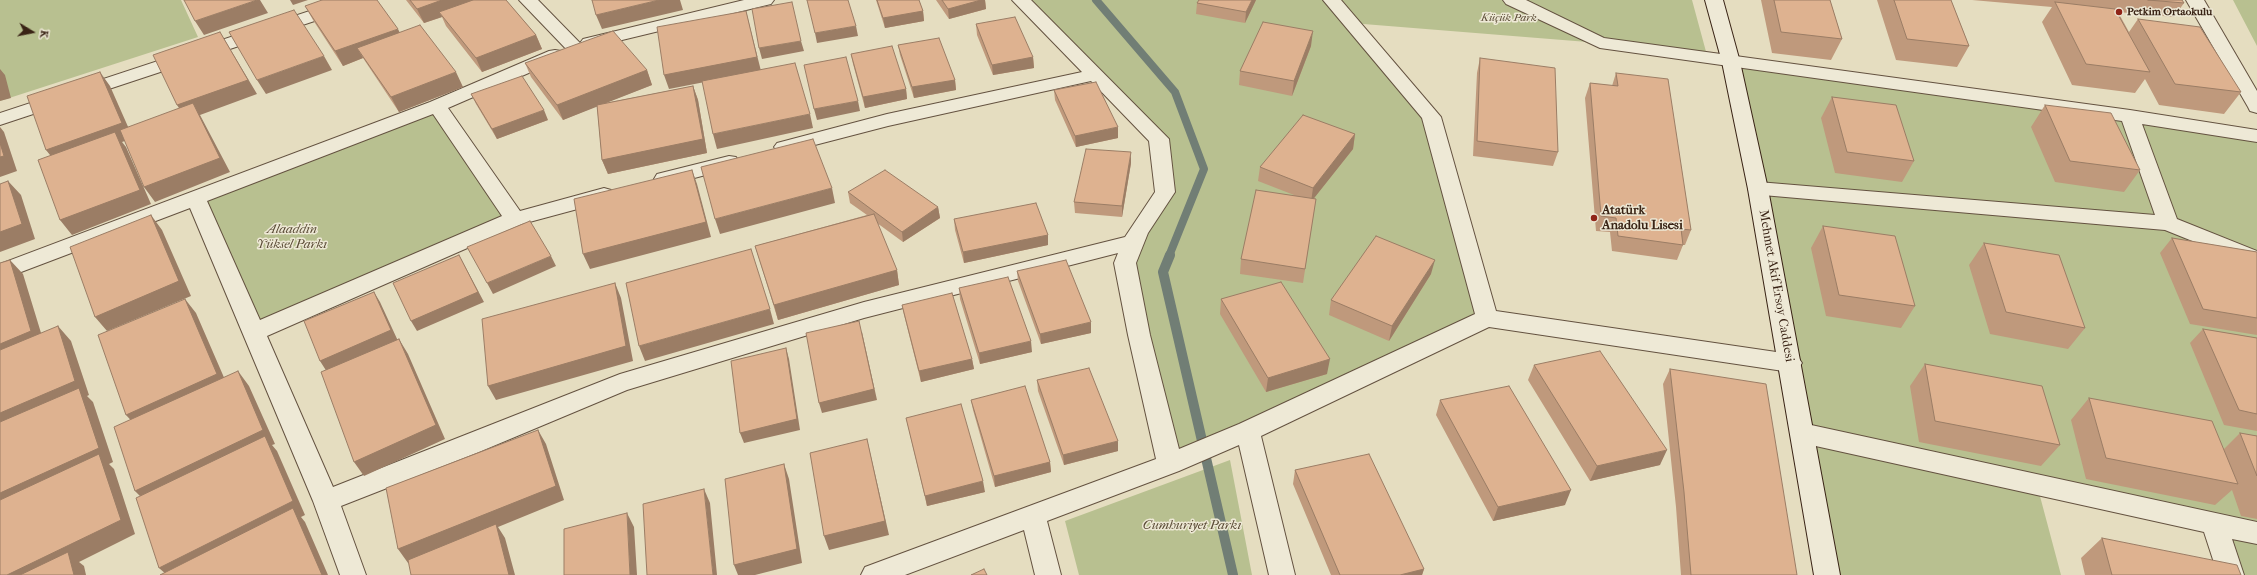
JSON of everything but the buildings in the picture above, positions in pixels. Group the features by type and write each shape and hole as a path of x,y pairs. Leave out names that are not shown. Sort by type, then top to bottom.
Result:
{"street":[{"path":"0,119 360,0"},
{"path":"528,0 574,47"},
{"path":"0,272 437,106 574,47 765,0"},
{"path":"1021,0 1096,74 1158,139 1165,192 1138,232 1125,263 1139,335 1170,464"},
{"path":"1332,0 1432,117 1487,318"},
{"path":"1512,0 1600,43 2130,116 2257,136"},
{"name":"Mehmet Akif Ersoy Caddesi","path":"1714,0 1731,62 1758,189 1827,575"},
{"path":"2195,0 2257,107"},
{"path":"644,185 887,120 1096,74"},
{"path":"437,106 515,219"},
{"path":"2130,116 2168,223"},
{"path":"1758,189 2168,223 2257,259"},
{"path":"254,332 515,219 621,191"},
{"path":"196,198 326,501 353,575"},
{"path":"326,501 470,445 620,383 864,310 1134,242"},
{"path":"874,575 1170,464 1248,431 1487,318 1790,363"},
{"path":"1248,431 1282,575"},
{"path":"1802,434 2257,533"},
{"path":"1033,516 1048,575"},
{"path":"2214,524 2231,575"}],"green space":[{"path":"0,0 181,0 198,37 0,101"},
{"name":"Küçük Park","path":"1021,0 1692,0 1708,59 1600,43 1351,23 1431,117 1487,318 1170,464 1125,263 1165,192 1159,139"},
{"path":"2233,0 2257,0 2257,46"},
{"path":"1731,62 2257,136 2257,575 2231,575 2214,524 2037,485 2061,575 1827,575"},
{"name":"Alaaddin Yüksel Parkı","path":"437,106 515,219 254,332 196,198"},
{"name":"Cumhuriyet Parkı","path":"1230,460 1252,575 1079,575 1065,521"}],"waterway":[{"path":"1096,0 1175,92 1204,169 1169,256"},
{"path":"1170,255 1163,272 1233,575"}],"place":[{"name":"Petkim Ortaokulu","path":"2119,12"},
{"name":"Atatürk Anadolu Lisesi","path":"1594,218"}]}
